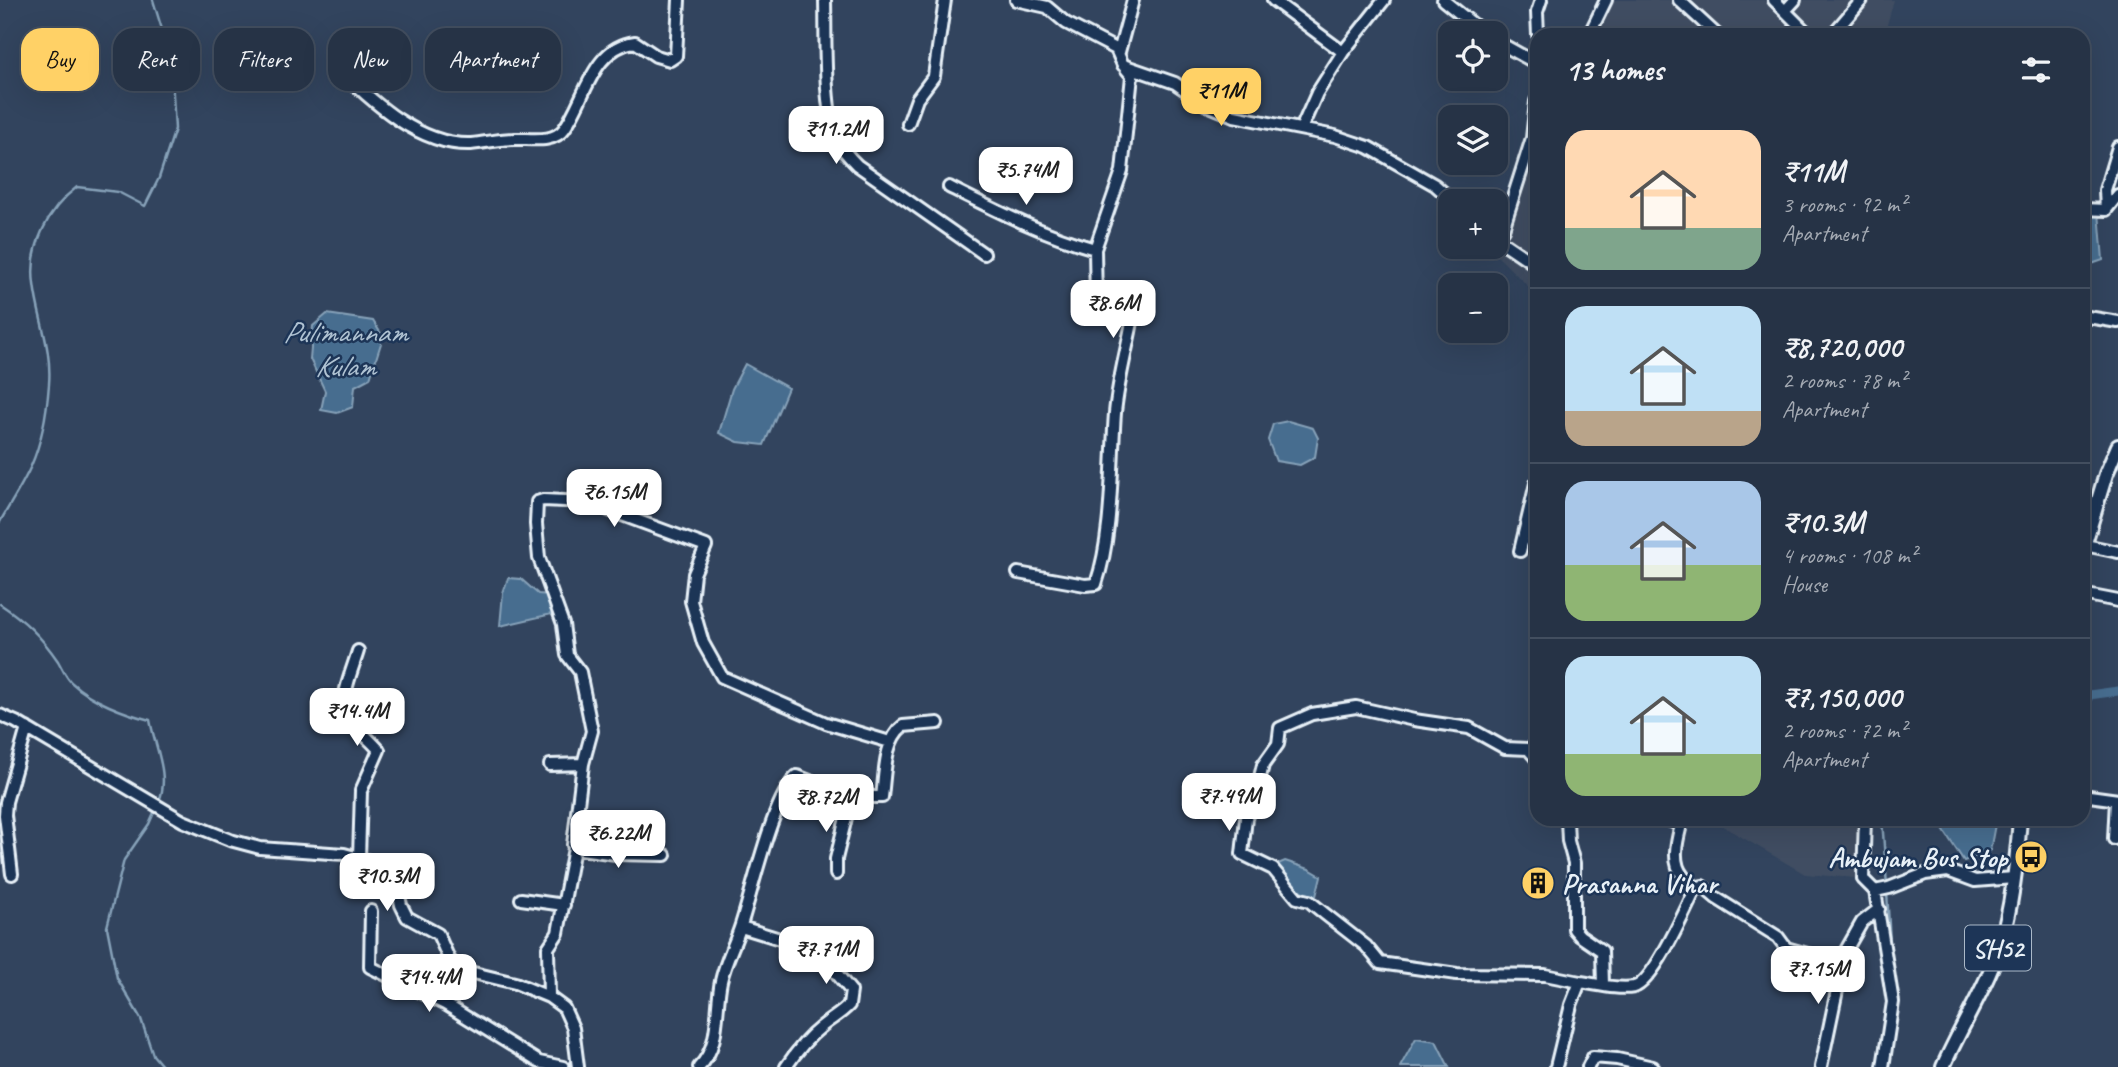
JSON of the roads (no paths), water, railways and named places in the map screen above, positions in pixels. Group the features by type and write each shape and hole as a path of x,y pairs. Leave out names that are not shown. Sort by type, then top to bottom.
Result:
{"main road":[{"path":"2090,529 2106,474 2118,446"},
{"name":"SH52","path":"1943,1067 1994,960 2005,929 2019,826"}],"street":[{"path":"362,91 430,138 470,144 513,138 548,139 564,129 596,68 617,49 635,42 661,58 670,60 676,56 679,0"},
{"path":"825,0 829,106 836,137 844,152 857,165 984,254"},
{"path":"908,124 917,99 934,76 945,0"},
{"path":"1016,0 1047,7 1066,23 1119,52 1133,0"},
{"path":"1273,0 1343,52"},
{"path":"1443,0 1470,21"},
{"path":"1538,28 1537,12 1541,0"},
{"path":"1592,28 1606,0"},
{"path":"1679,0 1709,28"},
{"path":"1773,0 1802,28"},
{"path":"1785,12 1795,0"},
{"path":"1838,28 1862,0"},
{"path":"1301,129 1317,93 1377,2"},
{"path":"1508,48 1530,60"},
{"path":"1018,573 1085,585 1096,584 1101,569 1116,409 1133,317 1123,310 1096,304 1096,249 1122,171 1132,76 1123,65 1116,49"},
{"path":"1123,65 1175,83 1205,104 1234,116 1335,136 1368,147 1440,189"},
{"path":"1508,213 1530,144"},
{"path":"2106,205 2105,190 2118,147"},
{"path":"949,187 1061,240 1096,249"},
{"path":"2090,208 2106,205 2118,195"},
{"path":"1508,246 1530,261"},
{"path":"2090,317 2118,321"},
{"path":"573,845 583,764 592,731 580,672 567,655 563,624 539,558 537,502 543,500 587,502 706,546 694,574 691,601 703,643 722,677 826,723 890,742"},
{"path":"1520,551 1530,508"},
{"path":"2090,550 2118,552"},
{"path":"2090,596 2118,601"},
{"path":"358,651 344,698 344,709 379,750 361,791 359,858"},
{"path":"1530,751 1505,748 1469,728 1414,720 1356,707 1312,714 1280,728 1278,744 1264,765 1246,818 1242,854 1273,869 1297,898 1309,901 1366,946 1380,963 1457,974 1545,975 1580,982 1633,987 1643,983 1674,935 1696,888 1702,886 1716,898 1778,937 1786,948 1792,951 1835,959 1845,952"},
{"path":"0,715 27,728 139,796 205,830 260,848 344,854 387,866 394,873 401,905 407,918 438,934 457,970 515,983 549,997 564,1008 573,1028 578,1067"},
{"path":"699,1067 712,1048 721,980 741,927 778,805 787,785 797,776 851,797 882,797 890,742 903,726 937,723"},
{"path":"12,874 6,802 27,728"},
{"path":"550,765 583,764"},
{"path":"2090,796 2117,800 2114,839"},
{"path":"836,874 836,859 851,797"},
{"path":"1567,826 1574,863 1574,929 1602,951 1604,985"},
{"path":"1681,826 1675,853 1678,866 1683,877 1696,888"},
{"path":"1865,826 1863,879 1875,891 1894,1002 1883,1067"},
{"path":"549,997 548,948 558,933 573,848 616,854 665,855"},
{"path":"1875,891 1925,874 1948,871 1975,881 2014,878"},
{"path":"521,899 564,905"},
{"path":"1821,1067 1845,952 1862,922 1878,909"},
{"path":"371,911 370,967 445,1004 539,1062 563,1067"},
{"path":"741,927 806,947 824,958 851,990 849,1005 798,1049 786,1067"},
{"path":"1556,1067 1571,1005 1580,982"},
{"path":"1588,1067 1593,1057 1653,1067"}],"water":[{"path":"2090,212 2099,212 2103,260 2090,265"},
{"name":"Pulimannam Kulam","path":"327,314 373,321 383,337 370,378 355,386 353,407 337,413 321,410 325,391 310,359 313,326"},
{"path":"745,364 788,388 764,445 738,442 719,433 732,389"},
{"path":"1288,421 1313,428 1318,438 1315,457 1300,465 1276,461 1268,440 1273,424"},
{"path":"508,578 521,579 538,594 550,595 556,613 500,626 503,593"},
{"path":"1941,826 1995,826 1990,851 1964,861"},
{"path":"1285,861 1321,876 1315,900 1286,876 1278,864"},
{"path":"1416,1038 1436,1041 1449,1067 1400,1067"}],"waterway":[{"path":"0,522 35,456 47,405 47,345 33,270 43,230 57,206 77,187 118,192 145,206 159,178 175,129 171,59 153,0"},
{"path":"2110,192 2118,169"},
{"path":"2090,203 2104,203"},
{"path":"0,604 39,636 68,678 80,690 109,706 150,720 162,772 159,801"},
{"path":"2090,695 2118,691"},
{"path":"156,808 149,824 124,860 107,927 117,978 141,1019 153,1055 163,1067"},
{"path":"1883,826 1887,886"},
{"path":"1887,892 1891,960 1899,999 1889,1067"}],"place":[{"name":"Ambujam Bus Stop","path":"2031,857"},
{"name":"Prasanna Vihar","path":"1538,883"}]}
